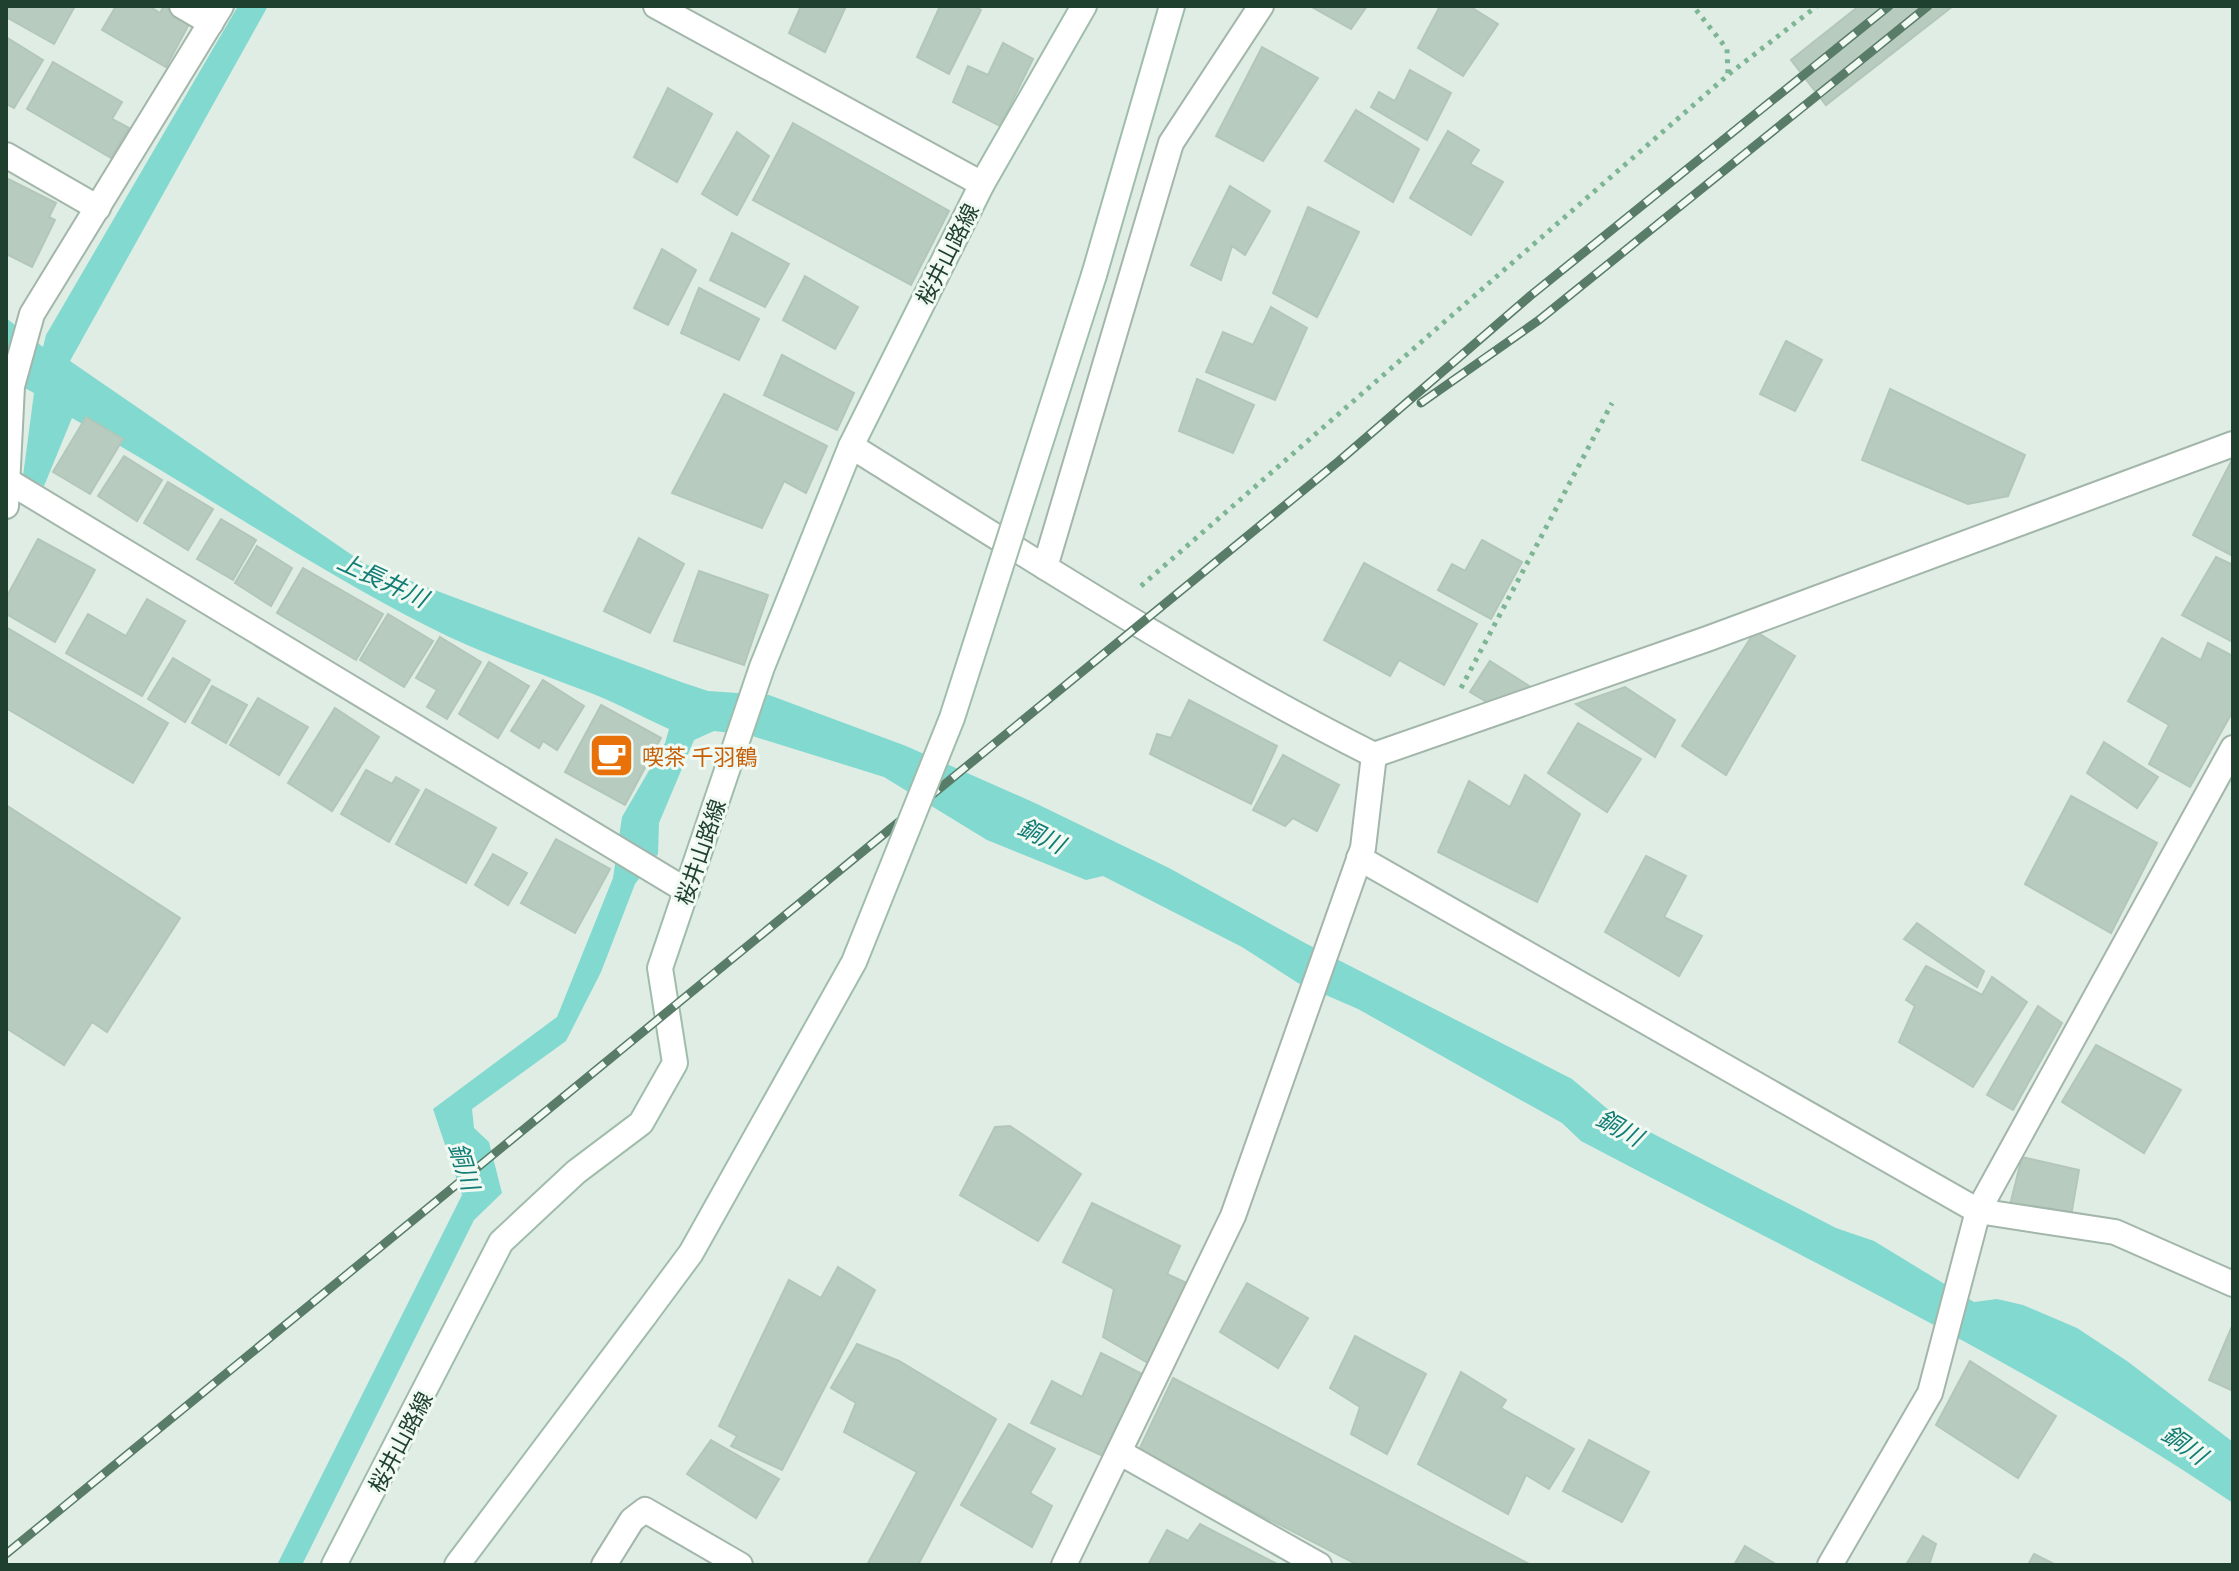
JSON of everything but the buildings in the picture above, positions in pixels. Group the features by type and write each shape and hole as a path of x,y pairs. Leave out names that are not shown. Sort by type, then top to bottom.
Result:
{"street":[{"path":"6,506 12,386 32,314 216,15 182,6"},
{"path":"656,6 982,184"},
{"name":"桜井山路線","path":"334,1565 501,1242 576,1172 641,1123 675,1063 660,968 762,667 851,446 982,184 1084,6"},
{"path":"457,1565 691,1253 854,962 952,718 1094,275 1172,6"},
{"path":"1045,567 1171,143 1261,6"},
{"path":"6,155 98,208"},
{"path":"851,446 1113,610 1276,705 1374,755 1707,639 2233,444"},
{"path":"8,481 687,891"},
{"path":"1830,1565 1930,1393 1978,1211 2233,748"},
{"path":"1064,1565 1233,1216 1359,858 1374,755"},
{"path":"1359,858 1978,1211 2115,1232 2233,1284"},
{"path":"1119,1452 1319,1565"},
{"path":"604,1565 632,1520 645,1510 740,1565"}],"path":[{"path":"1693,6 1727,49 1728,75"},
{"path":"1113,610 1728,75 1817,6"},
{"path":"1438,732 1612,403"}],"water":[{"path":"238,6 268,6 70,361 365,564 708,691 769,695 906,746 1035,803 1169,868 1305,943 1572,1079 1611,1112 1836,1228 1874,1241 1974,1302 1997,1299 2023,1305 2077,1328 2127,1361 2233,1442 2233,1503 2155,1452 1994,1358 1581,1141 1562,1123 1358,1009 1298,983 1242,947 1103,876 1086,880 987,840 884,777 749,735 714,731 694,740 659,823 658,854 635,884 601,972 566,1041 472,1109 474,1128 489,1142 502,1193 474,1220 302,1565 277,1565 462,1195 433,1109 557,1017 613,878 622,817 665,743 669,729 603,698 429,627 338,577 72,418 44,486 23,476 34,393 6,378 6,318 43,347 46,335"}],"railway":[{"path":"6,1554 1339,461 1530,296 1889,6"},
{"path":"1421,403 1539,320 1928,6"}],"place":[{"name":"喫茶 千羽鶴","path":"611,756"}],"water label":[{"name":"上長井川","path":"383,579"},
{"name":"銅川","path":"1042,835"},
{"name":"銅川","path":"1620,1127"},
{"name":"銅川","path":"465,1166"},
{"name":"銅川","path":"2185,1444"}]}
